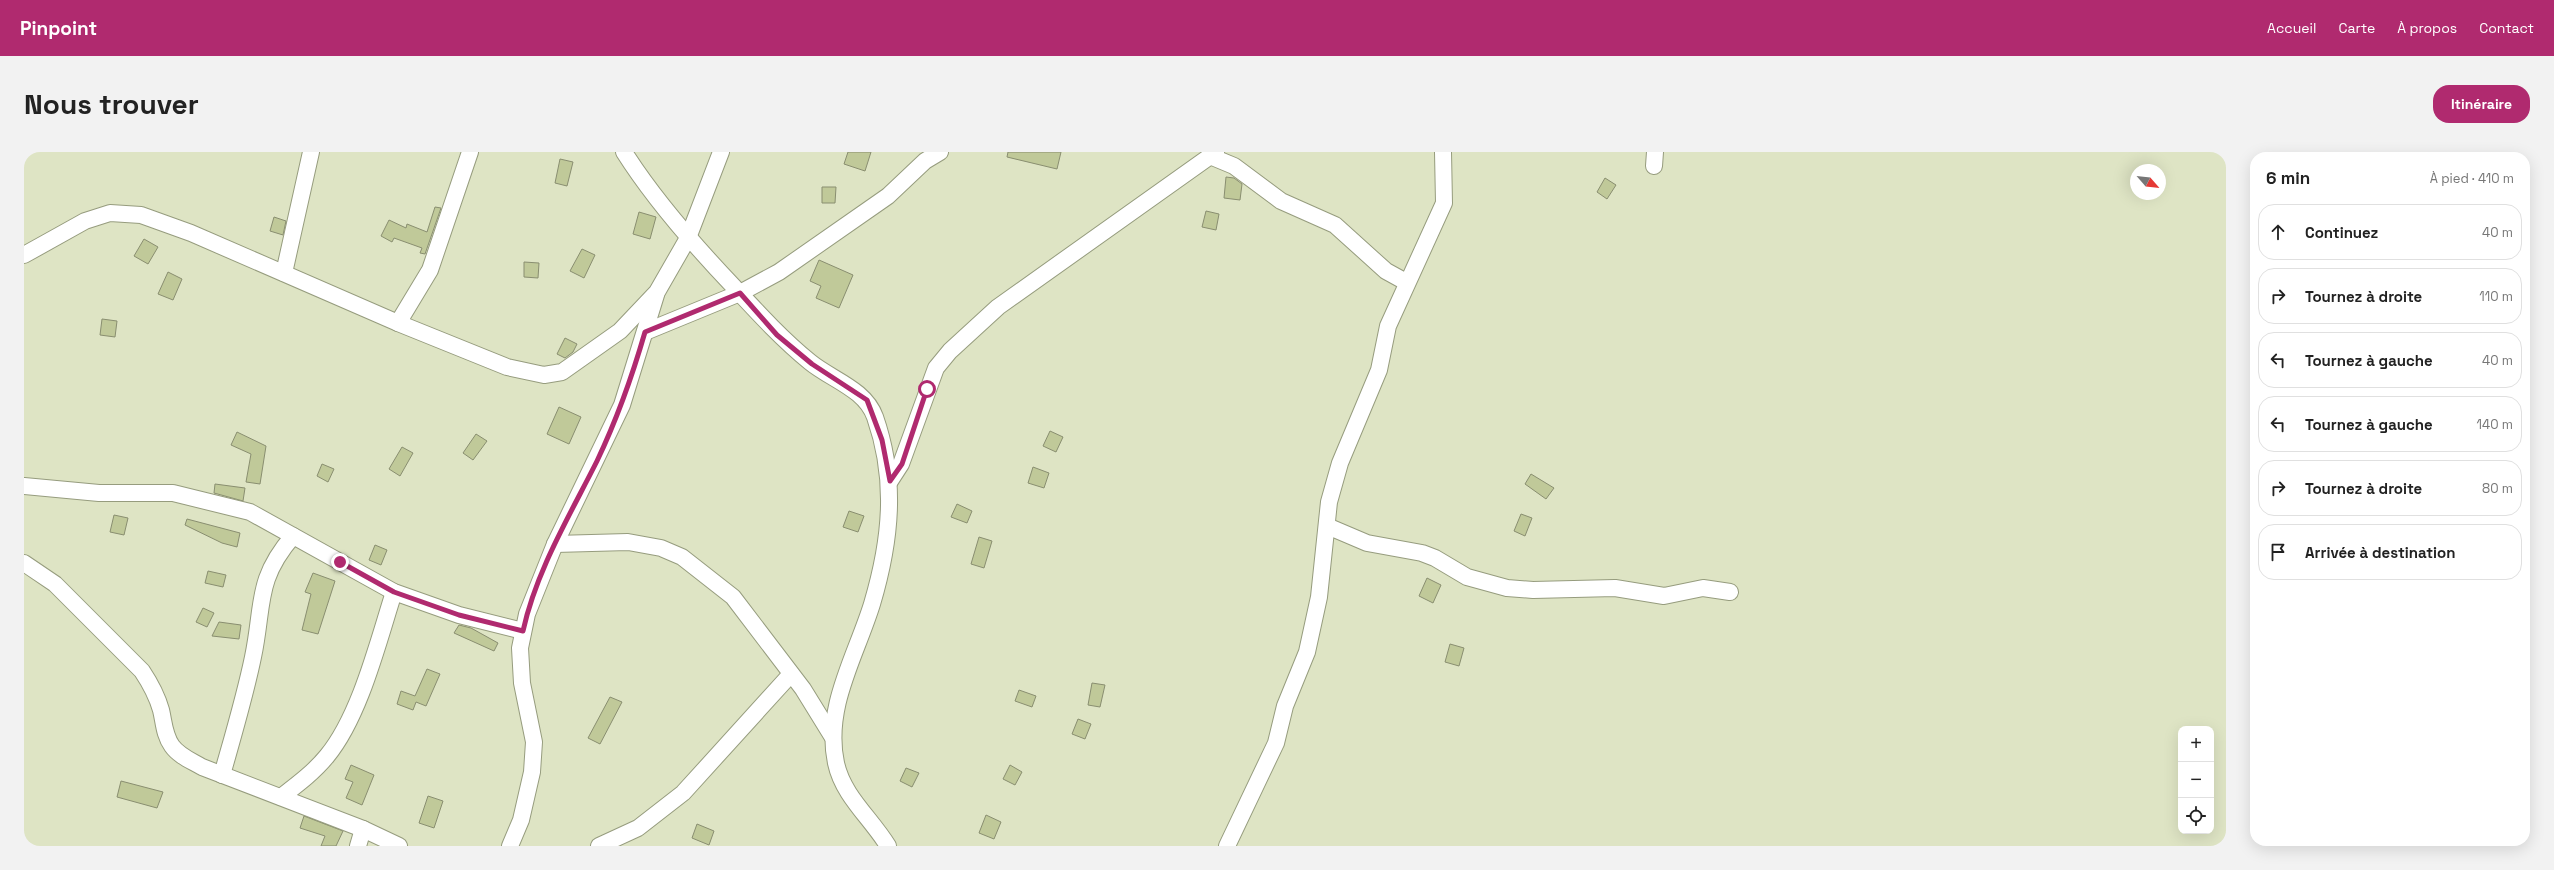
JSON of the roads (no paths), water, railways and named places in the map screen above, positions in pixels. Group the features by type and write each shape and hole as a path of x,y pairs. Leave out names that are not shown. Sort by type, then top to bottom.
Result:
{"street":[{"path":"284,273 311,152"},
{"path":"398,323 430,270 470,152"},
{"path":"624,152 688,238 777,335 812,364 867,400 882,440 890,481 889,522 882,562 872,604 837,702 832,736 836,765 845,790 877,827 888,846"},
{"path":"510,846 521,820 532,772 534,742 522,683 520,648 527,614 555,544 622,406 657,292 688,238 720,152"},
{"path":"645,332 740,293 779,272 881,201 925,161 940,152"},
{"path":"1226,846 1276,742 1285,706 1307,652 1319,597 1329,502 1340,463 1379,370 1388,326 1406,282 1436,223 1444,203 1443,152"},
{"path":"890,481 902,464 936,368 950,351 998,307 1213,154 1234,166 1281,201 1335,225 1386,271 1406,282"},
{"path":"24,255 85,221 110,213 141,215 284,273 398,323 507,367 544,374 562,372 620,331 657,292"},
{"path":"24,486 99,493 173,493 250,512 394,592 459,615 523,631"},
{"path":"1327,526 1367,543 1422,553 1467,577 1507,588 1533,590 1615,588 1664,596 1703,588 1730,592"},
{"path":"222,775 253,656 262,589 270,566 293,536"},
{"path":"555,544 628,542 661,548 682,556 733,597 803,689 832,736"},
{"path":"24,563 55,584 142,671 150,683 160,708 166,734 172,746 184,757 222,775 363,829 399,846"},
{"path":"281,797 301,782 327,756 344,731 367,675 394,592"},
{"path":"598,846 638,828 684,793 791,674"},
{"path":"358,846 363,829"}]}
